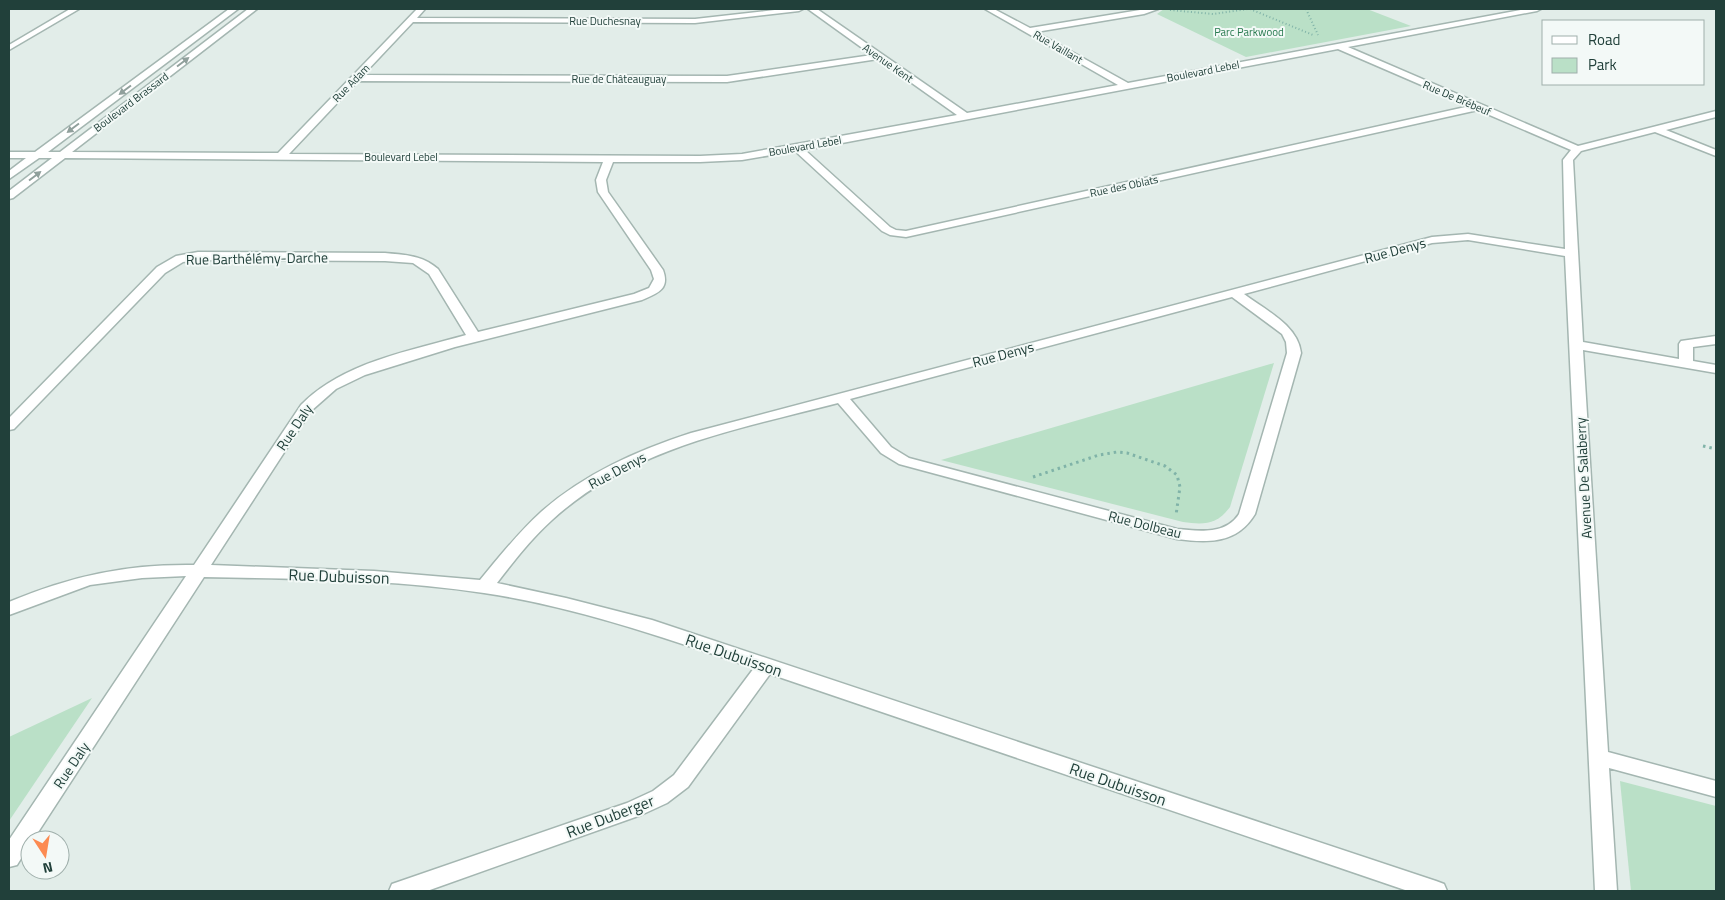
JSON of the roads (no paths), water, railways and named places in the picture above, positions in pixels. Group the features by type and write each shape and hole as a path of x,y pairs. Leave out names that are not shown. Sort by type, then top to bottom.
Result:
{"street":[{"path":"9,48 75,9"},
{"name":"Boulevard Brassard","path":"9,176 234,9"},
{"name":"Boulevard Brassard","path":"9,196 253,9"},
{"name":"Rue Adam","path":"280,157 421,9"},
{"name":"Rue Duchesnay","path":"410,20 695,21 799,9"},
{"name":"Avenue Kent","path":"812,9 964,116"},
{"name":"Rue Vaillant","path":"989,9 1126,86"},
{"path":"1029,31 1148,12 1154,9"},
{"name":"Boulevard Lebel","path":"9,165 33,159 61,156 721,158 797,148 1537,9"},
{"name":"Rue De Brébeuf","path":"1338,46 1577,149"},
{"name":"Rue de Châteauguay","path":"356,78 727,79 879,56"},
{"name":"Rue des Oblats","path":"797,148 886,229 894,233 906,234 1479,107"},
{"path":"1577,149 1716,114"},
{"path":"1656,129 1716,153"},
{"name":"Avenue De Salaberry","path":"1577,149 1568,160 1571,253 1606,891"},
{"name":"Boulevard Lebel","path":"9,155 33,159"},
{"name":"Rue Daly","path":"9,858 306,408 319,394 332,384 362,371 474,337 565,313 638,297 657,287 660,280 657,270 616,213 602,188 602,176 609,159"},
{"name":"Rue Denys","path":"484,587 516,547 546,517 572,495 615,468 646,453 696,436 1424,242 1450,237 1486,239 1571,253"},
{"name":"Rue Barthélémy-Darche","path":"9,426 161,270 172,262 186,258 216,256 375,257 416,260 434,272 474,337"},
{"name":"Rue Dolbeau","path":"841,397 886,450 904,461 1177,534 1199,536 1219,534 1240,524 1247,514 1294,353 1293,342 1287,332 1233,292"},
{"path":"1686,363 1686,344 1716,340"},
{"path":"1576,345 1716,369"},
{"name":"Rue Dubuisson","path":"9,609 58,589 103,577 136,572 199,571 382,577 484,587 609,615 1436,891"},
{"name":"Rue Duberger","path":"400,891 634,810 660,797 672,789 690,770 766,666"},
{"path":"1598,757 1716,789"}],"park label":[{"name":"Parc Parkwood","path":"1249,32"}]}
